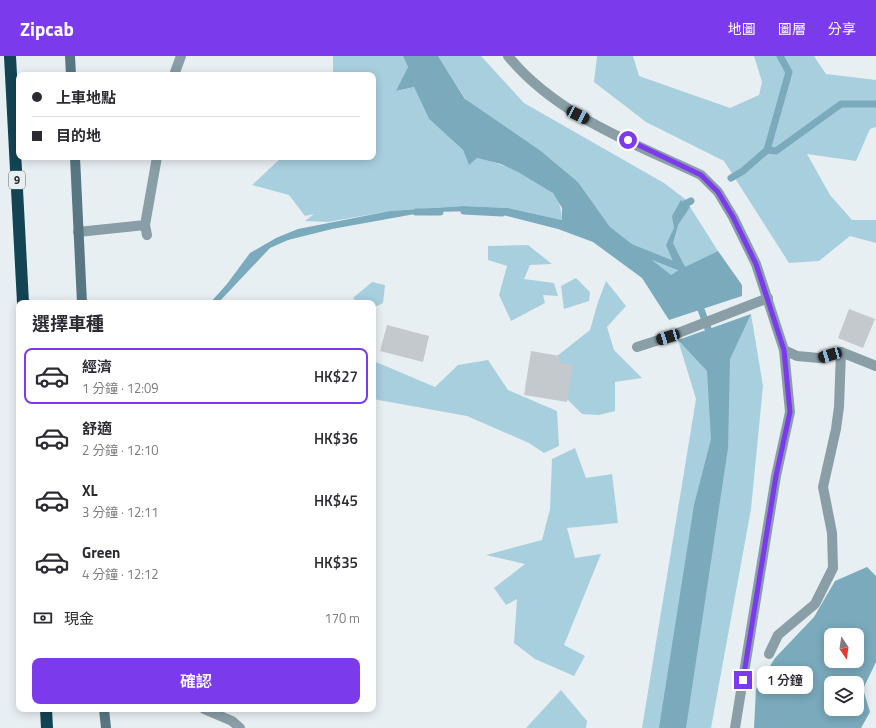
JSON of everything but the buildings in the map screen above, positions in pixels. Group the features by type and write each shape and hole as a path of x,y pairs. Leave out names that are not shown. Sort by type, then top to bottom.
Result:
{"highway":[{"name":"9","path":"10,56 23,300"},
{"path":"46,712 47,728"}],"main road":[{"path":"70,56 71,72"},
{"path":"75,160 82,300"},
{"path":"104,712 106,728"}],"street":[{"path":"175,72 181,56"},
{"path":"508,56 533,84 565,108 701,175 718,192 733,217 756,264 768,298 784,350 790,412 776,476 735,728"},
{"path":"78,232 146,230 156,160"},
{"path":"637,347 768,298"},
{"path":"784,350 797,356 819,358 841,352 876,366"},
{"path":"769,654 778,635 815,604 833,568 832,533 823,487 837,422 841,352"},
{"path":"211,712 232,721 240,728"}],"shaded area":[{"path":"333,56 403,56 408,67 397,91 414,87 429,119 463,150 469,164 477,158 495,163 524,174 549,189 555,195 559,203 562,220 508,208 463,206 390,211 328,222 305,221 314,214 305,216 289,195 252,185 279,160 376,160 376,72 333,72"},
{"path":"403,56 438,56 465,99 541,151 578,182 610,227 671,275 679,270 676,268 666,245 674,228 672,216 681,200 690,207 678,225 673,243 685,267 718,251 742,285 742,296 669,320 642,278 593,242 558,229 487,211 426,212 332,229 288,240 270,248 221,300 213,300 227,284 250,253 276,238 298,229 390,211 463,206 508,208 562,220 562,208 553,193 518,172 501,164 477,158 469,165 463,150 429,119 414,87 396,91 408,67"},
{"path":"438,56 481,56 524,103 664,183 685,199 718,251 667,277 612,230 578,182 541,151 468,103"},
{"path":"597,56 633,56 639,76 730,108 759,95 762,82 754,56 814,56 826,74 876,80 876,127 870,129 856,161 807,154 830,195 852,220 876,220 876,243 850,236 819,261 789,263 724,161 646,122 594,82"},
{"path":"528,245 552,264 530,265 524,279 554,283 558,296 543,295 545,303 511,321 499,295 507,266 488,260 488,246"},
{"path":"576,278 590,292 589,301 564,309 561,286"},
{"path":"606,281 626,306 607,327 614,350 642,378 615,382 615,411 599,415 582,414 562,394 543,367 590,330"},
{"path":"372,282 385,285 383,303 376,306 376,300 355,300 353,298"},
{"path":"751,314 763,386 751,509 711,728 642,728 696,399 678,340 708,371"},
{"path":"751,314 730,359 728,448 686,728 659,728 694,505 711,439 707,371 678,340"},
{"path":"488,360 508,390 557,411 559,446 544,453 529,443 467,416 376,400 376,362 435,387 458,365"},
{"path":"575,448 586,478 612,474 618,523 567,528 575,558 601,554 564,645 585,656 574,676 535,659 514,643 517,599 506,605 494,588 525,564 486,555 542,540 550,509 552,459"},
{"path":"867,567 876,576 876,662 864,687 864,676 824,676 824,716 864,716 864,692 870,712 861,728 754,728 756,689 775,658 814,617 835,581"},
{"path":"561,690 587,721 586,728 526,728"}],"waterway":[{"path":"731,178 743,171 767,150 789,72 780,56"},
{"path":"767,150 776,151 841,104 876,104"},
{"path":"681,212 685,204 691,201"},
{"path":"464,211 502,213"},
{"path":"416,212 440,212"},
{"path":"632,248 682,268"},
{"path":"698,301 711,337"}],"route":[{"path":"628,140 701,175 718,192 733,217 756,264 784,350 790,412 776,476 743,680"}]}
